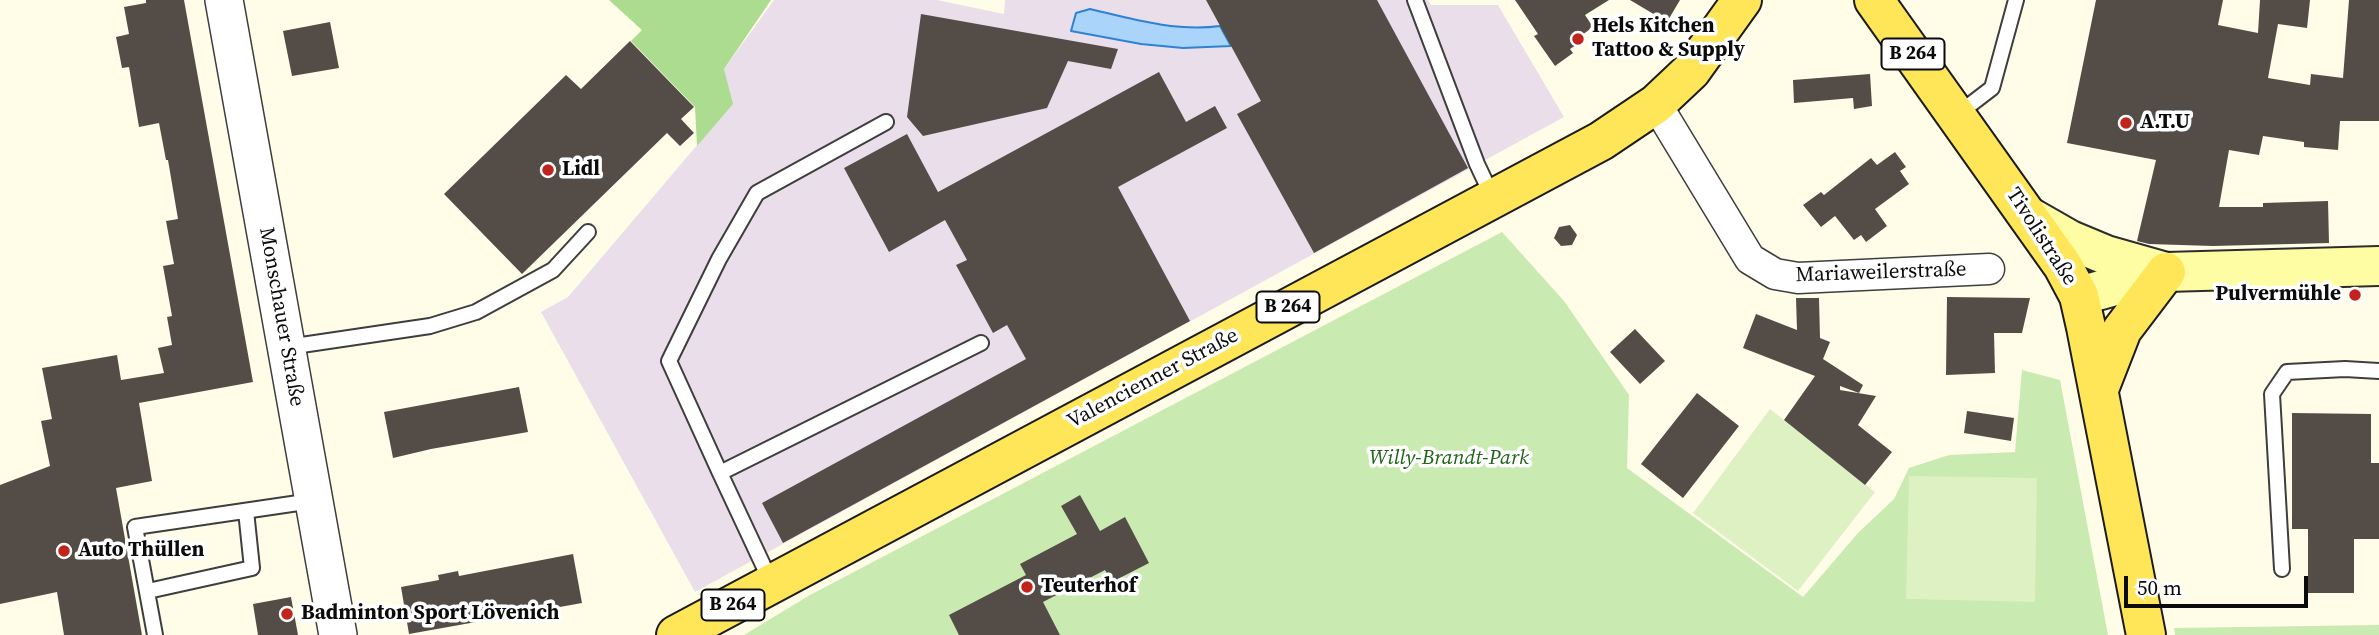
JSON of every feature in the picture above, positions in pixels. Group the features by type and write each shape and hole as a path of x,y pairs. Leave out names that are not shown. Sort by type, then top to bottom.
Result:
{"main road":[{"name":"Valencienner Straße","path":"676,635 1601,141 1656,104 1691,71 1742,0"},
{"name":"Tivolistraße","path":"1874,0 2063,266 2079,296 2146,635"},
{"path":"2028,216 2070,240 2106,255 2166,272"},
{"path":"2079,296 2166,272 2379,266"},
{"path":"2099,389 2122,330 2166,272"}],"street":[{"name":"Monschauer Straße","path":"223,0 338,635"},
{"name":"Mariaweilerstraße","path":"1656,104 1734,235 1750,259 1761,268 1775,274 1798,278 1989,269"}],"lane":[{"path":"1956,115 1992,88 2016,0"},
{"path":"1417,6 1477,164 1494,199"},
{"path":"772,584 669,361 719,259 757,193 886,122"},
{"path":"286,348 430,326 476,312 553,270 588,232"},
{"path":"720,473 981,343"},
{"path":"2282,569 2272,394 2287,372 2345,369 2379,371"},
{"path":"155,635 135,527 314,500"},
{"path":"148,591 252,568 246,511"}],"shaded area":[{"path":"774,0 937,0 1004,14 1005,0 1428,0 1431,5 1498,5 1564,117 695,592 541,312 568,297 732,104 724,69"}],"green space":[{"path":"609,0 771,0 724,69 733,104 697,146 695,107 631,41 642,30"},
{"name":"Willy-Brandt-Park","path":"1502,232 1564,301 1629,395 1627,468 1803,597 1858,533 1894,499 1909,468 1949,455 2015,452 2022,370 2060,380 2108,635 744,635 810,595"},
{"path":"1770,409 1875,492 1798,591 1693,513"},
{"path":"1909,476 2037,478 2035,602 1906,599"},
{"path":"2379,625 2379,635 2175,635 2174,628"}],"water":[{"path":"1090,9 1171,26 1220,26 1231,46 1183,48 1141,44 1071,31 1076,13"}],"building":[{"path":"146,0 184,0 253,382 139,403 152,481 116,488 142,635 64,635 57,592 0,604 0,485 50,466 41,421 52,419 42,368 117,355 121,380 164,373 158,348 172,345 167,317 172,316 163,266 174,264 166,221 178,219 159,123 139,127 129,67 122,68 116,37 129,34 124,7 146,3"},
{"path":"1206,0 1377,0 1468,168 1314,253 1237,114 1261,101"},
{"path":"1515,0 1609,0 1585,15 1593,27 1582,35 1585,39 1570,49 1573,53 1555,66 1534,36 1538,34"},
{"path":"1630,0 1680,0 1667,22"},
{"path":"2096,0 2223,0 2218,25 2258,33 2260,0 2310,0 2307,28 2278,24 2268,78 2310,85 2311,74 2343,78 2349,0 2379,0 2379,121 2340,121 2338,150 2304,147 2304,142 2263,136 2259,155 2229,150 2219,207 2263,207 2263,203 2328,201 2329,243 2213,246 2149,244 2137,241 2156,160 2067,143"},
{"path":"921,14 1118,49 1111,69 1068,61 1047,108 923,136 907,117"},
{"path":"330,22 339,68 292,76 283,31"},
{"name":"Lidl","path":"630,41 694,107 681,119 694,133 680,146 667,133 522,274 444,194 566,75 581,89"},
{"path":"1159,72 1186,122 1215,106 1227,128 1118,187 1190,321 783,543 762,503 1026,359 1007,325 993,333 956,265 967,260 945,220 889,252 844,168 907,134 938,192"},
{"path":"1870,74 1872,106 1854,109 1853,98 1794,103 1793,80"},
{"path":"1895,152 1906,167 1900,171 1909,184 1875,209 1887,226 1866,242 1861,235 1854,240 1835,216 1821,227 1803,205 1821,192 1824,195 1871,158 1877,165"},
{"path":"1570,225 1577,235 1572,245 1561,246 1554,238 1559,227"},
{"path":"1947,297 2030,298 2022,333 1994,333 1995,373 1946,375"},
{"path":"1796,298 1819,298 1820,338 1830,342 1823,359 1863,385 1859,393 1840,386 1840,390 1876,396 1858,425 1892,452 1865,485 1784,420 1815,376 1743,348 1756,314 1797,330"},
{"path":"1635,329 1665,361 1640,384 1610,352"},
{"path":"519,387 528,432 393,458 384,412"},
{"path":"1697,393 1739,426 1683,498 1641,464"},
{"path":"1967,411 2014,418 2011,441 1964,433"},
{"path":"2292,413 2371,414 2371,463 2379,463 2379,539 2354,539 2354,593 2308,593 2308,529 2292,529"},
{"path":"1080,495 1100,531 1125,517 1149,563 1112,582 1105,570 1043,602 1060,635 959,635 949,615 1026,575 1020,564 1077,534 1061,506"},
{"path":"573,554 582,603 409,634 401,587 439,580 438,575 458,571 459,576"},
{"path":"291,597 298,635 258,635 253,604"}],"place":[{"name":"Hels Kitchen Tattoo & Supply","path":"1578,39"},
{"name":"A.T.U","path":"2126,123"},
{"name":"Lidl","path":"548,170"},
{"name":"Pulvermühle","path":"2355,295"},
{"name":"Auto Thüllen","path":"64,551"},
{"name":"Teuterhof","path":"1027,587"},
{"name":"Badminton Sport Lövenich","path":"287,614"}]}
